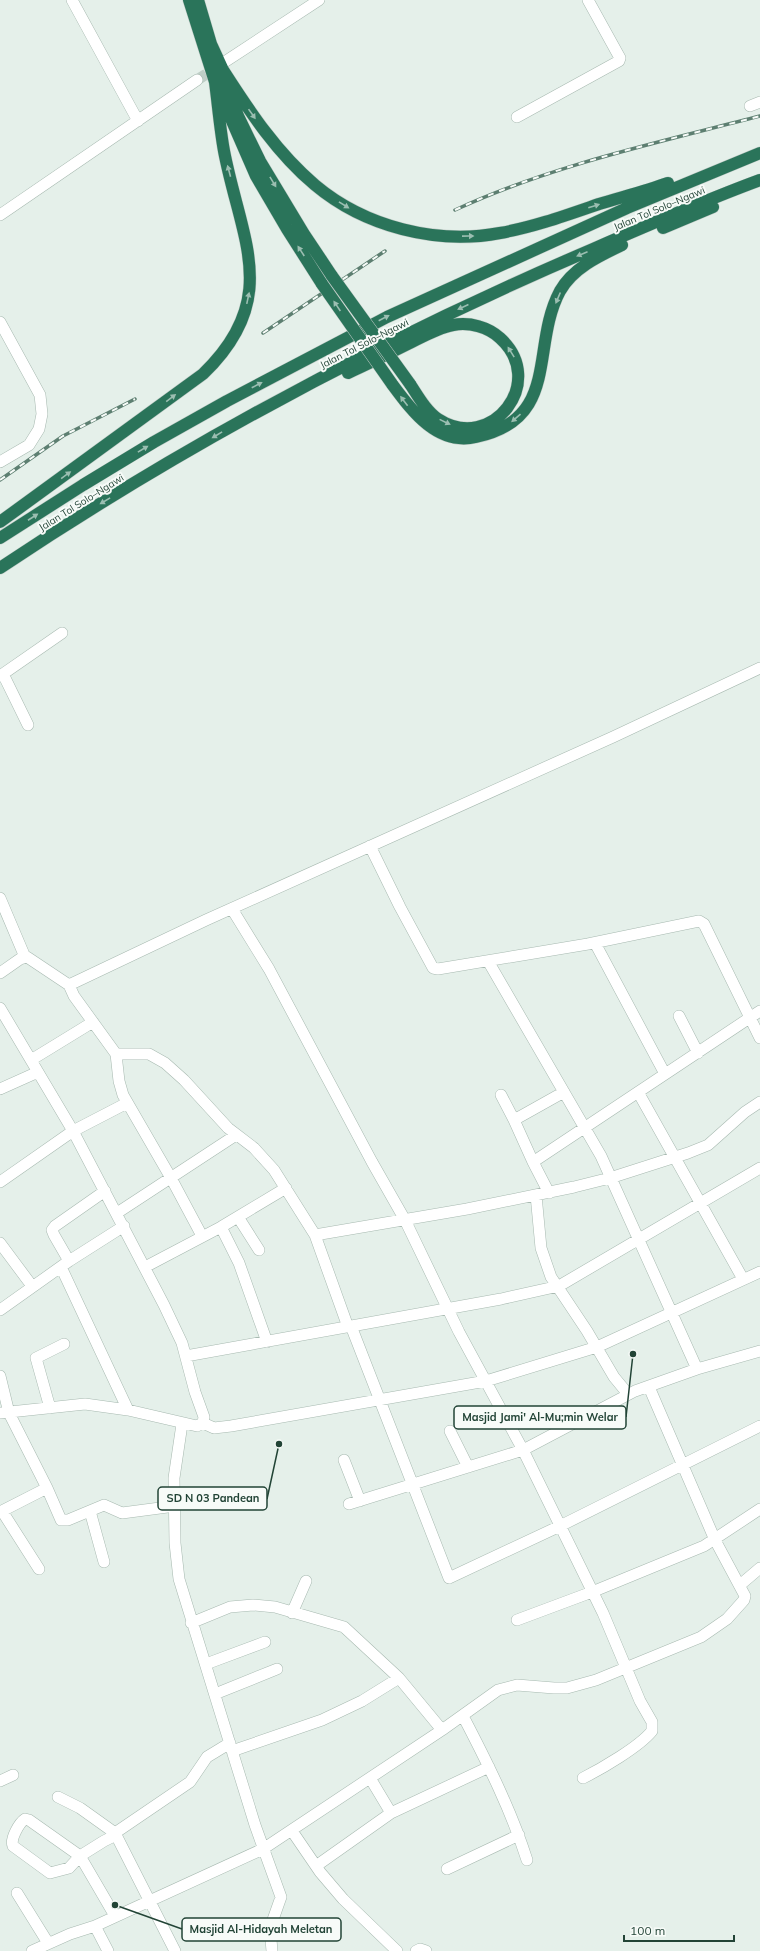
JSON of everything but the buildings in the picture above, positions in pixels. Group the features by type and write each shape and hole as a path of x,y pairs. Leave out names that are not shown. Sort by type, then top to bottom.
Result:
{"highway":[{"path":"189,0 215,82 256,176 287,229 322,284 392,384 420,419 429,427 451,437 473,438 496,432 520,414 531,400 538,382 555,304 560,291 573,276 600,255 760,188"},
{"path":"198,0 211,44 223,67 274,144 316,186 348,207 365,216 397,228 419,233 445,236 474,236 519,230 658,186 742,156 758,153"},
{"path":"223,67 238,116 260,161 304,234 332,276 410,384 429,411 449,424 471,428 492,422 506,411 517,390 518,373 515,358 504,341 497,335 490,330 473,325 453,325 432,332 262,414 251,415"},
{"path":"0,522 203,374 220,357 241,322 249,292 249,261 242,221 224,152 215,82"},
{"name":"Jalan Tol Solo–Ngawi","path":"0,538 83,485 227,401 387,317 602,219 758,153"},
{"name":"Jalan Tol Solo–Ngawi","path":"0,568 54,531 251,415 461,308 684,210 760,180"}],"street":[{"path":"72,0 138,121"},
{"path":"223,67 319,0"},
{"path":"517,117 619,61 620,58 588,0"},
{"path":"0,215 198,80"},
{"path":"0,322 40,395 42,405 41,422 36,437 20,452 0,462"},
{"path":"28,725 2,675 62,633"},
{"path":"69,985 760,668"},
{"path":"370,846 432,967 438,969 488,961 595,943 695,921 702,922 755,1014 760,1038"},
{"path":"0,898 22,958"},
{"path":"232,909 269,969 372,1162 405,1220 447,1308 522,1450 603,1613 640,1701 652,1722 652,1731 645,1738 610,1763 583,1778"},
{"path":"0,919 22,958"},
{"path":"595,943 666,1074"},
{"path":"0,973 22,958 30,958 46,971 69,985 74,996 116,1054 120,1089 202,1236"},
{"path":"488,961 601,1156 697,1370"},
{"path":"0,1008 19,1043 31,1060 73,1131 124,1226 176,1329 186,1356 195,1392 204,1417 203,1423"},
{"path":"533,1162 755,1014"},
{"path":"679,1016 698,1053"},
{"path":"31,1060 93,1022"},
{"path":"116,1054 149,1054 161,1060 184,1080 236,1135 258,1152 277,1174 286,1188 315,1235 413,1484 448,1578 560,1526 760,1426"},
{"path":"0,1089 38,1072"},
{"path":"514,1120 564,1092"},
{"path":"638,1092 743,1279"},
{"path":"501,1095 549,1192"},
{"path":"315,1235 405,1220 536,1195 610,1178 675,1158 708,1145 745,1112 760,1102"},
{"path":"0,1182 73,1131 127,1103"},
{"path":"117,1213 236,1135"},
{"path":"186,1356 350,1327 559,1286 760,1168"},
{"path":"144,1267 221,1227 286,1188"},
{"path":"105,1191 55,1226 52,1230 65,1264 128,1410"},
{"path":"536,1195 541,1248 551,1278 559,1286 614,1377 628,1394"},
{"path":"238,1217 259,1250"},
{"path":"0,1310 32,1286 124,1226"},
{"path":"221,1227 239,1263 267,1342"},
{"path":"0,1243 32,1286"},
{"path":"203,1423 214,1428 231,1426 486,1381 597,1347 672,1314 760,1272"},
{"path":"50,1408 36,1358 64,1344"},
{"path":"349,1504 522,1450 628,1394 697,1370 760,1351"},
{"path":"0,1376 4,1413 47,1488 61,1520 104,1505 122,1513 175,1506"},
{"path":"32,1951 51,1946 150,1900 199,1880 263,1849 463,1716 491,1695 510,1686 554,1688 573,1687 626,1669 701,1637 719,1626 745,1599 740,1584 730,1570 715,1540 649,1387"},
{"path":"4,1413 85,1404 128,1410 182,1424 197,1426 203,1423"},
{"path":"182,1424 174,1478 175,1543 179,1579 191,1623 206,1664 263,1849 281,1897 270,1928 272,1951"},
{"path":"450,1431 468,1467"},
{"path":"344,1460 360,1501"},
{"path":"39,1569 1,1511 47,1488"},
{"path":"517,1620 592,1592 715,1540 760,1509"},
{"path":"90,1511 104,1562"},
{"path":"740,1584 760,1568"},
{"path":"292,1613 306,1581"},
{"path":"191,1623 230,1607 270,1606 344,1627 399,1678 442,1730"},
{"path":"206,1664 265,1642"},
{"path":"215,1694 277,1669"},
{"path":"115,1916 80,1856 26,1819 22,1821 12,1843 13,1846 50,1873 69,1868 80,1856 116,1834 190,1782 207,1757 231,1747 322,1720 362,1701 399,1678"},
{"path":"463,1716 489,1767 519,1835 527,1860"},
{"path":"316,1866 391,1813 489,1767"},
{"path":"0,1781 13,1774"},
{"path":"370,1778 391,1813"},
{"path":"58,1797 80,1808 116,1834 175,1951"},
{"path":"292,1831 316,1866 343,1899 397,1951"},
{"path":"447,1869 519,1835"},
{"path":"17,1893 51,1946"},
{"path":"95,1926 108,1951"},
{"path":"416,1951 420,1949 426,1951"}],"tunnel":[{"path":"197,80 219,66"}],"railway":[{"path":"455,210 529,180 605,156 760,116"},
{"path":"263,333 385,251"},
{"path":"0,480 63,436 135,399"}],"place":[{"name":"Masjid Jami' Al-Mu;min Welar","path":"633,1354"},
{"name":"SD N 03 Pandean","path":"279,1444"},
{"name":"Masjid Al-Hidayah Meletan","path":"115,1905"}]}
